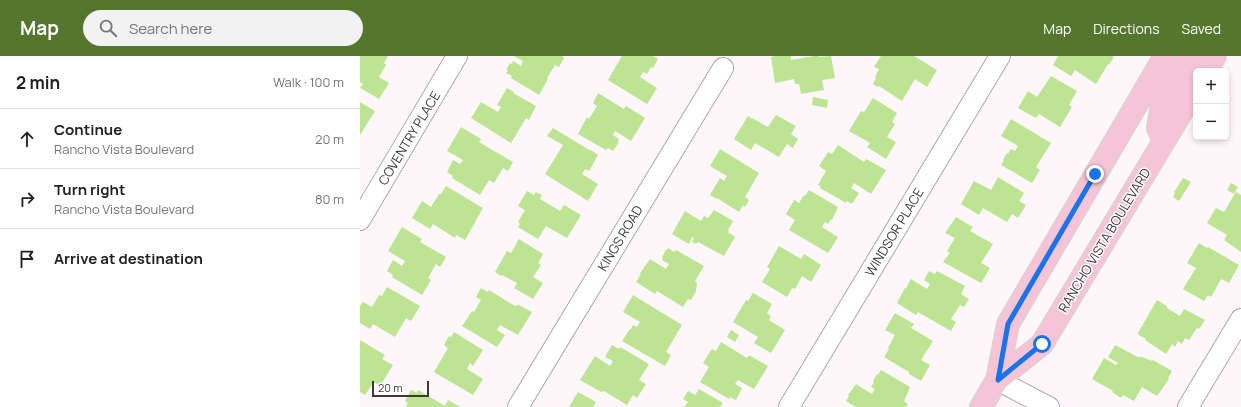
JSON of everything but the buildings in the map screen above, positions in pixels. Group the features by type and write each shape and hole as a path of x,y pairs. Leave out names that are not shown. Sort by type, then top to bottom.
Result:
{"main road":[{"name":"RANCHO VISTA BOULEVARD","path":"998,380 1008,324 1165,56"},
{"path":"1164,141 1158,128 1162,104 1190,56"},
{"path":"1208,68 1215,56"},
{"name":"RANCHO VISTA BOULEVARD","path":"981,407 998,380 1042,344 1193,93"}],"street":[{"name":"COVENTRY PLACE","path":"360,220 457,56"},
{"name":"WINDSOR PLACE","path":"789,407 1000,56"},
{"name":"KINGS ROAD","path":"518,407 722,68"},
{"path":"1188,407 1241,319"},
{"path":"998,380 1049,407"}],"route":[{"path":"1042,344 998,380 1008,324 1095,174"}]}
